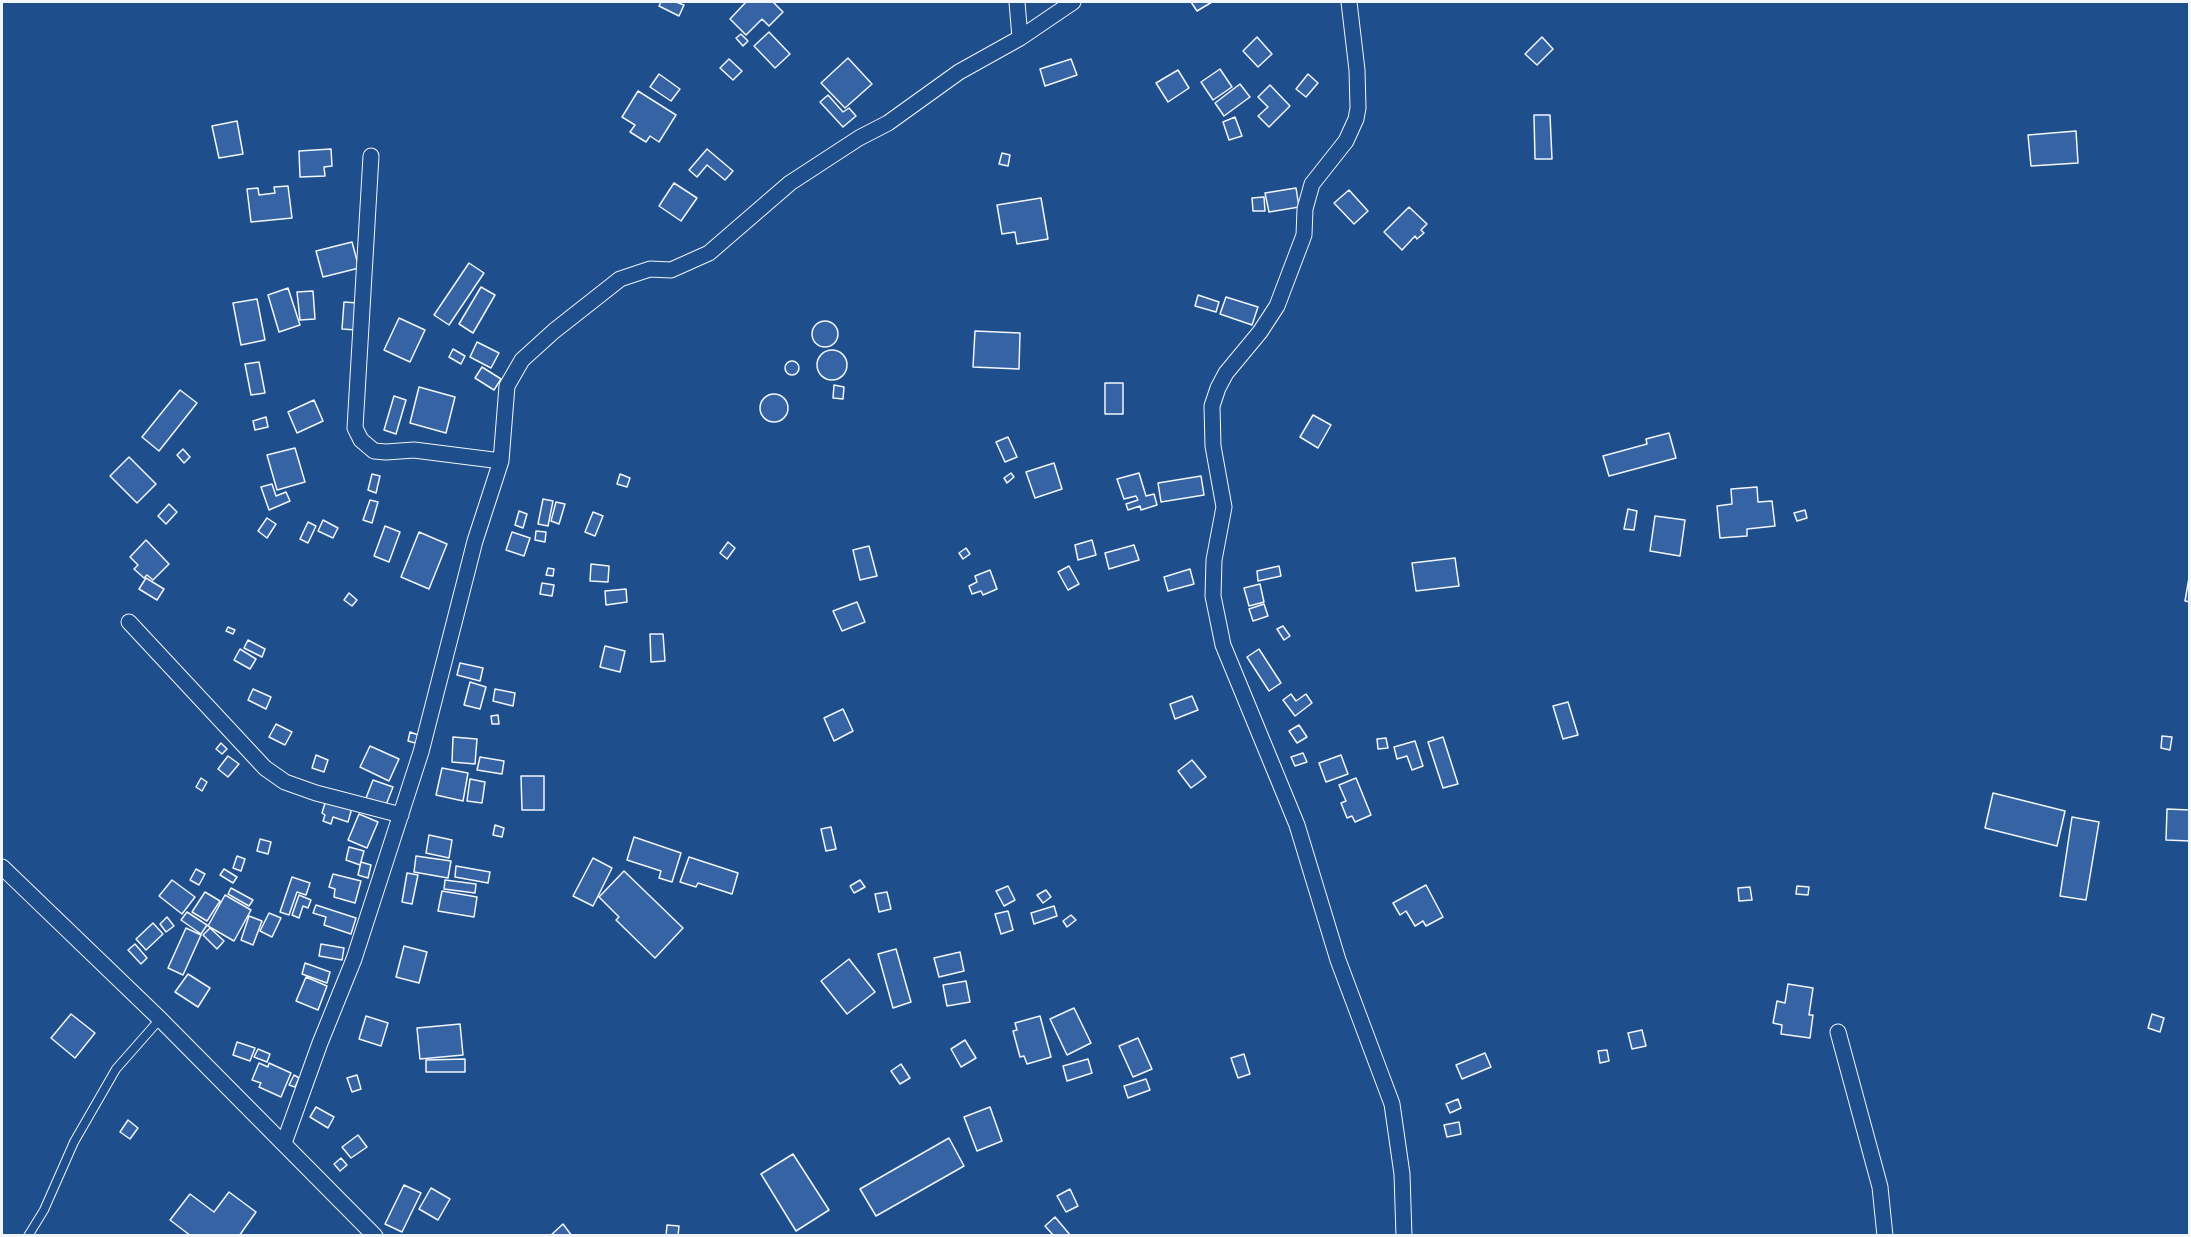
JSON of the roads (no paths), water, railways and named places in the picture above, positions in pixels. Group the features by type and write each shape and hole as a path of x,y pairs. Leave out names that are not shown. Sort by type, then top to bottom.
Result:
{"street":[{"path":"1017,2 1020,38"},
{"path":"284,1143 320,1043 354,959 421,752 475,541 501,461 507,386 522,360 595,297 620,279 650,269 671,270 709,254 790,183 859,138 888,123 959,72 1020,38 1073,2"},
{"path":"1349,2 1357,70 1356,119 1346,141 1312,184 1305,209 1304,235 1277,306 1260,332 1226,373 1212,406 1213,446 1224,507 1214,560 1213,596 1223,645 1297,825 1338,960 1392,1104 1402,1174 1404,1236"},
{"path":"371,156 355,429 361,440 374,451 414,450 501,461"},
{"path":"129,622 266,768 285,782 316,793 401,815"},
{"path":"2,867 160,1019 375,1236"},
{"path":"1838,1032 1880,1187 1885,1236"}],"lane":[{"path":"28,1236 44,1210 74,1142 116,1069 160,1019"}]}
